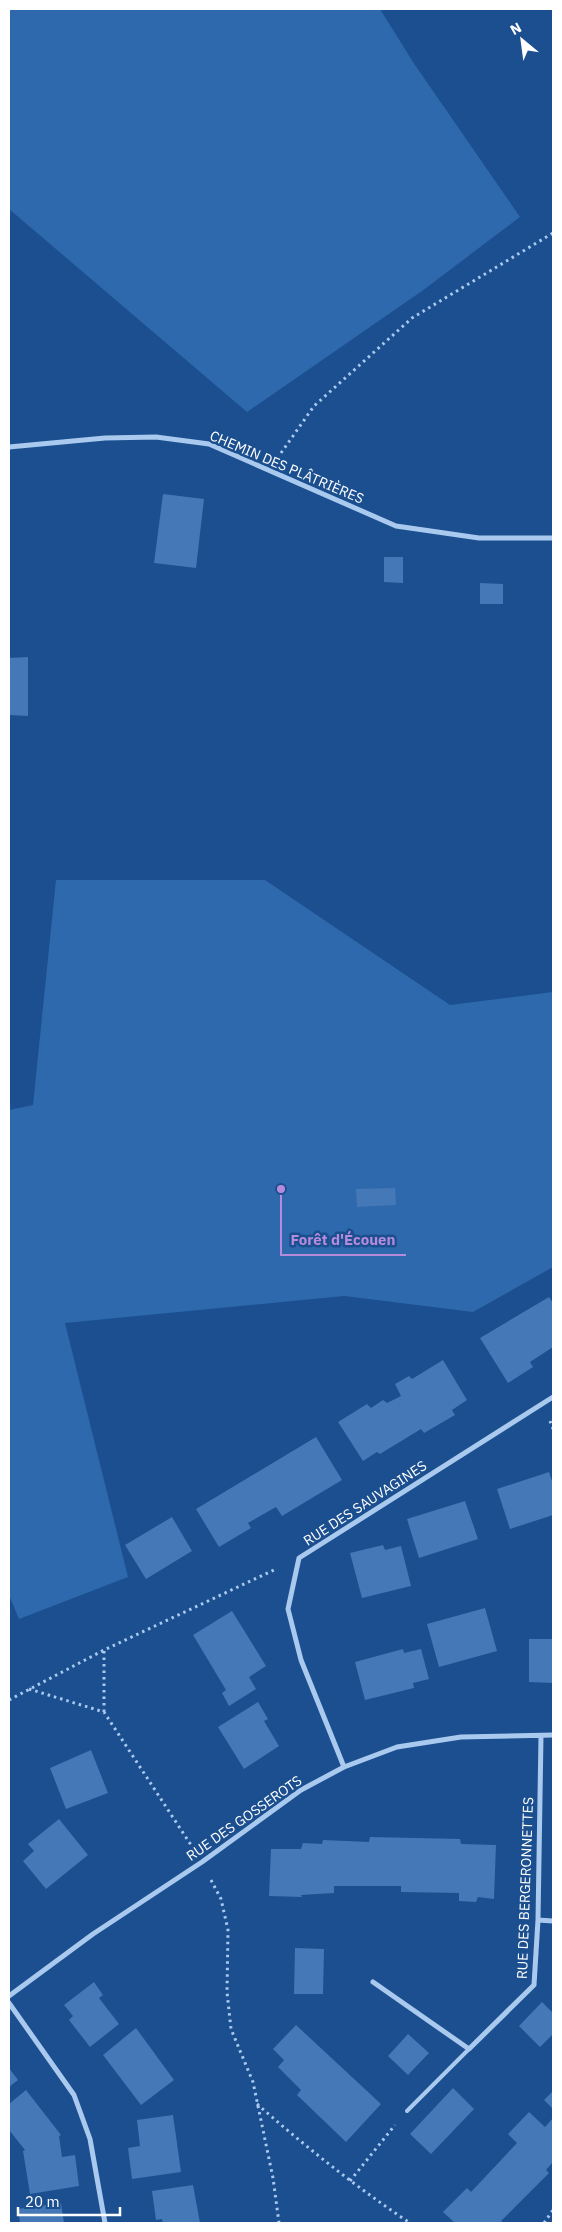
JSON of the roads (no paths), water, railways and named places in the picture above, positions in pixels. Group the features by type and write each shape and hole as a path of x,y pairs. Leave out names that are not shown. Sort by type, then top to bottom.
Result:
{"street":[{"name":"CHEMIN DES PLÂTRIÈRES","path":"9,447 105,438 156,437 209,444 396,526 479,538 553,538"},
{"name":"RUE DES SAUVAGINES","path":"344,1767 301,1660 288,1609 299,1558 553,1397"},
{"name":"RUE DES BERGERONNETTES","path":"469,2048 534,1985 538,1920 541,1736"},
{"name":"RUE DES GOSSEROTS","path":"9,1996 93,1934 202,1862 301,1790 344,1767 397,1747 461,1737 553,1736"},
{"path":"538,1920 553,1921"},
{"path":"373,1982 469,2048"},
{"path":"9,2003 74,2096 90,2138 105,2223"}],"lane":[{"path":"407,2111 469,2048"}],"place":[{"name":"Forêt d'Écouen","path":"281,1189"}]}
